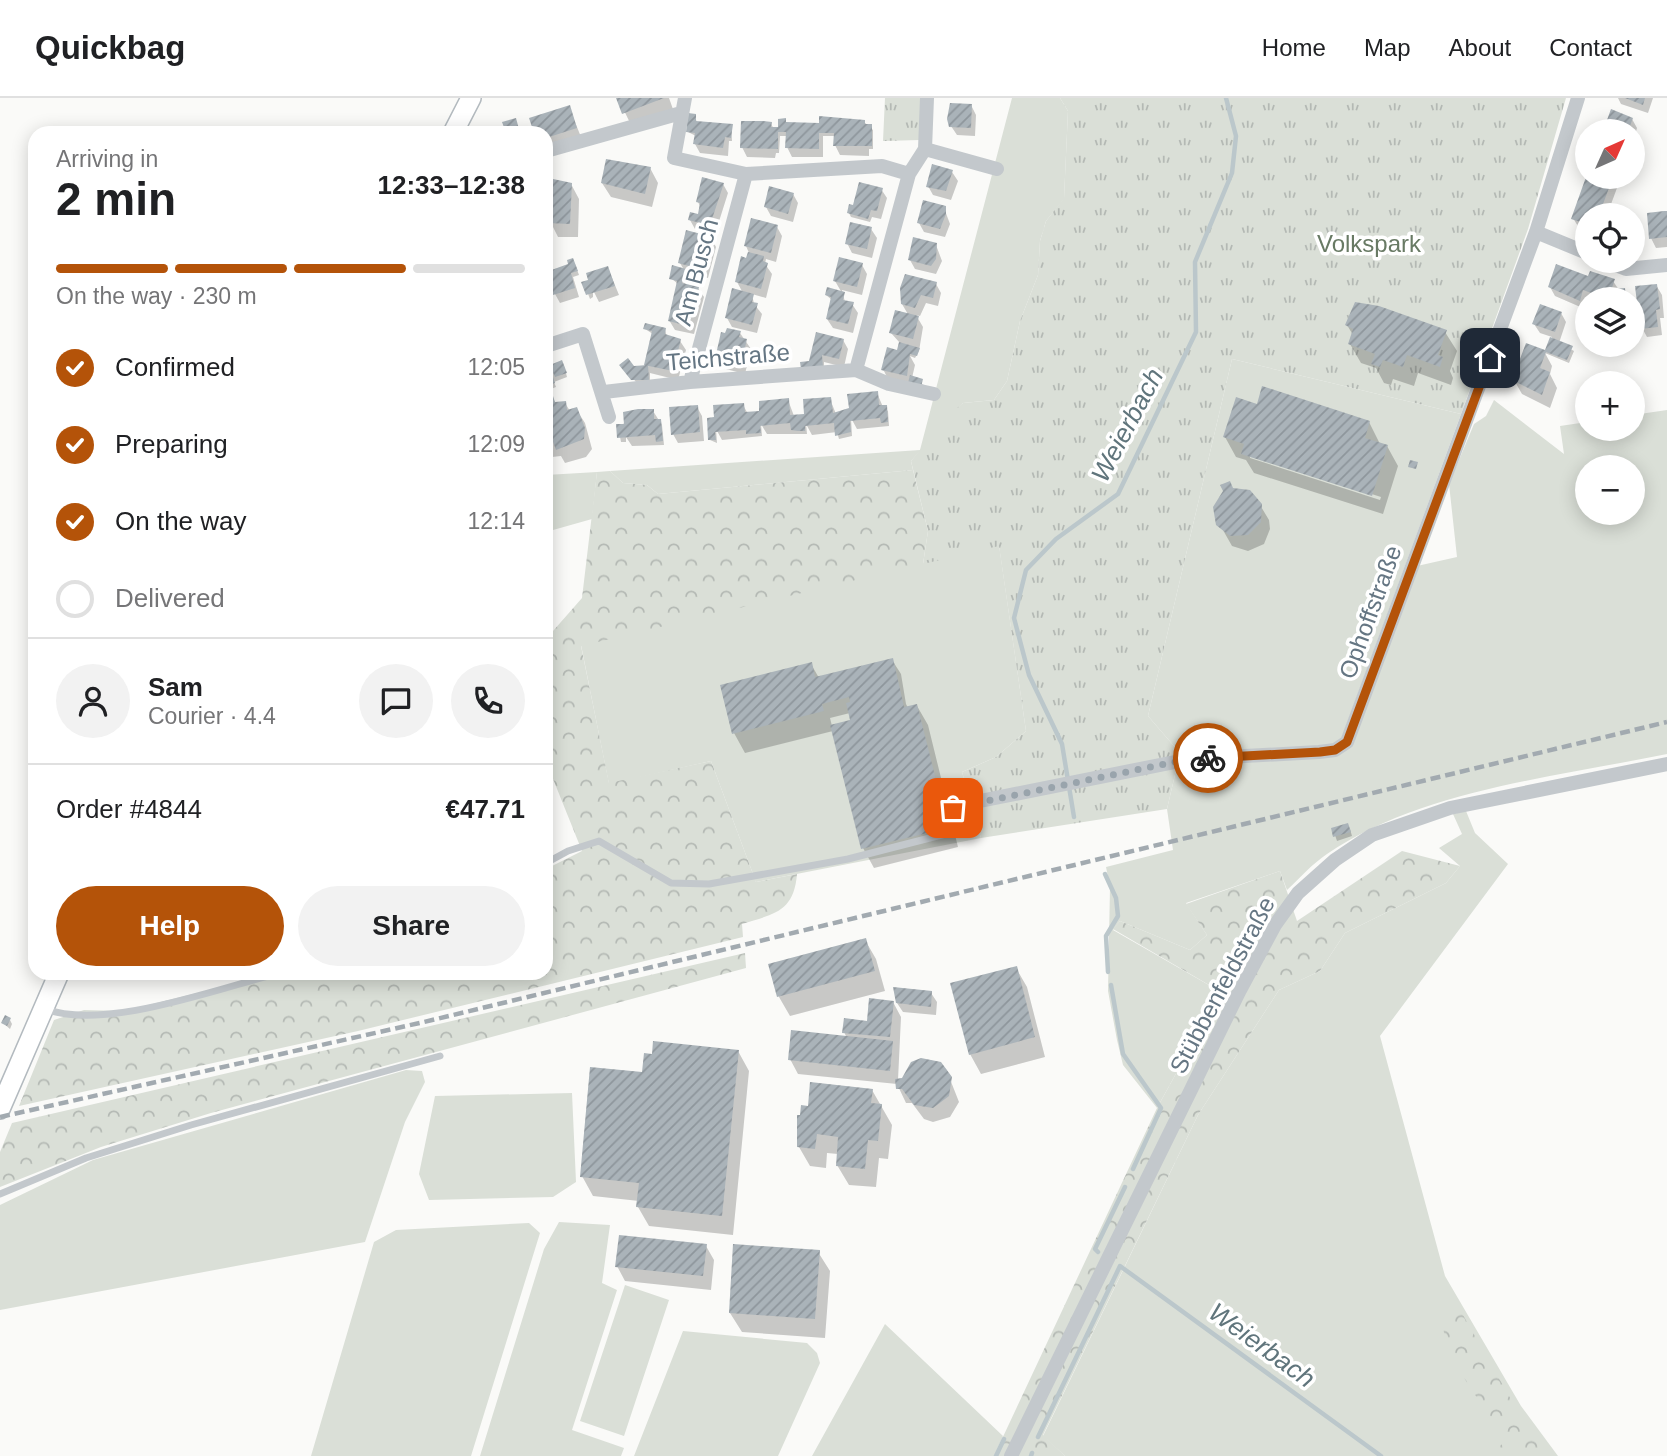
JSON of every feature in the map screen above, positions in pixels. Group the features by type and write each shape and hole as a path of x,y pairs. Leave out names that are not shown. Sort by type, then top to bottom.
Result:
{"main road":[{"path":"457,126 471,98"},
{"path":"0,1109 56,980"}],"street":[{"path":"685,98 674,158 746,174 882,166 909,174"},
{"path":"856,370 909,174 925,149 927,98"},
{"name":"Ophoffstraße","path":"957,831 953,808 1189,759 1320,752 1335,750 1347,742 1536,232 1578,98"},
{"path":"553,149 681,113"},
{"path":"925,149 997,169"},
{"name":"Am Busch","path":"690,382 746,174"},
{"path":"1536,232 1575,248"},
{"path":"1645,267 1667,265"},
{"path":"553,344 583,334 604,392 609,417"},
{"name":"Teichstraße","path":"604,392 690,382 856,370 890,384 933,394"},
{"name":"Stübbenfeldstraße","path":"1011,1456 1239,992 1275,925 1298,893 1335,860 1372,835 1450,808 1667,764"}],"lane":[{"path":"553,859 599,841 671,883 709,884 848,859 957,831"},
{"path":"44,1009 60,1015 117,1016 253,980"},
{"path":"0,1194 86,1158 177,1129 440,1056"}],"green space":[{"path":"885,98 922,98 920,140 883,141"},
{"path":"1012,98 1060,98 1068,111 1064,199 1046,221 1040,241 1038,275 1020,321 1007,381 994,400 963,403 911,461 913,470 658,494 647,485 623,483 610,471 920,450"},
{"name":"Volkspark","path":"1060,98 1566,98 1528,229 1461,414 1232,359 1148,716 1180,753 1167,809 981,838 962,772 996,757 1026,731 999,546 923,564 928,531 911,461 947,417 963,403 994,400 1007,381 1020,321 1038,275 1040,241 1046,221 1064,198 1068,111"},
{"path":"1232,359 1461,414 1340,742 1417,566 1457,557 1449,484 1474,424 1486,416 1494,400 1564,454 1560,426 1575,424 1575,441 1645,441 1645,413 1667,410 1667,754 1535,779 1447,800 1364,832 1327,854 1287,890 1280,871 1186,903 1207,935 1190,950 1120,921 1113,930 1221,992 1157,1108 1123,1065 1117,1040 1108,991 1110,887 1106,867 1173,850 1167,809 1180,753 1148,716"},
{"path":"913,470 928,531 923,564 581,646 609,783 711,761 756,882 797,874 792,896 787,904 773,914 742,924 743,937 358,1031 19,1106 54,1020 84,1010 124,1011 250,980 553,980 553,866 582,851 553,779 553,631 582,598 597,472 610,471 623,483 647,485 658,494"},
{"path":"597,472 592,519 553,530 553,475"},
{"path":"999,545 1026,731 996,757 962,772 981,838 756,882 711,761 609,784 581,645"},
{"path":"1466,811 1475,833 1508,864 1380,1036 1445,1276 1521,1406 1558,1456 1065,1456 1043,1436 1198,1115 1279,990 1320,971 1345,933 1446,883 1460,866 1439,848 1462,834 1453,814"},
{"path":"1402,851 1460,866 1446,883 1345,933 1320,971 1279,990 1198,1115 1043,1435 1065,1456 994,1456 1157,1108 1221,992 1113,929 1120,921 1190,950 1207,935 1186,904 1280,871 1297,921"},
{"path":"745,953 746,968 211,1113 101,1147 0,1187 0,1152 12,1123"},
{"path":"406,1070 422,1071 425,1082 405,1122 365,1242 0,1310 0,1205 93,1160"},
{"path":"572,1093 576,1182 553,1197 429,1200 419,1174 435,1096"},
{"path":"559,1222 610,1225 602,1283 617,1290 572,1430 624,1448 621,1456 480,1456 544,1249"},
{"path":"529,1223 540,1233 471,1456 311,1456 374,1242 396,1230"},
{"path":"625,1285 669,1300 624,1436 580,1421"},
{"path":"1459,1308 1513,1403 1551,1456 1490,1456 1505,1441 1446,1350 1442,1316"},
{"path":"885,1324 1003,1436 994,1456 812,1456"},
{"path":"683,1331 807,1343 817,1353 820,1363 778,1456 634,1456"}],"building":[{"path":"616,98 664,98 622,114"},
{"path":"1625,98 1645,98 1643,105"},
{"path":"950,103 972,104 971,128 949,127 947,119"},
{"path":"570,105 577,128 553,136 553,126 532,126 529,118"},
{"path":"1611,109 1633,118 1633,119 1607,119"},
{"path":"688,113 696,114 696,121 733,124 731,138 725,137 723,148 693,144 695,133 686,132"},
{"path":"819,116 865,120 865,124 872,124 872,146 833,146 834,133 819,133 819,149 785,148 786,132 778,132 778,149 740,148 741,121 772,122 771,127 778,127 778,119 786,118 786,122 819,123"},
{"path":"516,118 518,126 503,126 502,122"},
{"path":"606,159 651,167 645,194 601,183"},
{"path":"932,164 953,170 946,191 926,187"},
{"path":"702,177 724,183 710,225 688,220 690,212 698,214 700,203 696,202"},
{"path":"553,179 572,183 570,224 553,223"},
{"path":"859,182 883,188 877,211 871,210 868,219 847,213 849,204 853,205"},
{"path":"769,186 794,193 788,214 764,207"},
{"path":"1582,189 1609,189 1603,203 1577,203"},
{"path":"923,200 946,206 940,229 917,223"},
{"path":"1667,211 1667,237 1649,239 1647,213"},
{"path":"751,218 778,225 771,253 744,246"},
{"path":"850,222 872,227 867,249 845,244"},
{"path":"686,230 712,237 704,270 678,263"},
{"path":"913,237 937,243 936,259 931,266 908,260"},
{"path":"748,252 764,256 763,261 768,263 761,289 735,282 741,256 746,258"},
{"path":"839,257 863,263 857,287 833,281"},
{"path":"573,258 578,271 571,273 575,288 553,295 553,269 568,264 567,260"},
{"path":"1556,264 1575,273 1588,276 1589,273 1596,273 1615,279 1612,287 1575,287 1575,299 1548,287"},
{"path":"672,265 686,269 682,283 699,287 689,326 668,321 677,281 669,279"},
{"path":"608,266 615,286 586,295 581,282 588,280 586,273"},
{"path":"905,274 937,282 933,298 921,295 915,308 901,304 900,288"},
{"path":"1657,284 1660,309 1656,310 1658,327 1645,328 1645,287 1635,286"},
{"path":"827,287 845,292 843,300 854,302 848,324 826,319 831,297 825,295"},
{"path":"732,288 754,294 752,302 758,303 752,325 725,318"},
{"path":"1355,302 1379,306 1447,330 1438,355 1443,357 1440,367 1407,355 1403,367 1383,360 1380,367 1371,364 1375,354 1348,344 1353,329 1345,325"},
{"path":"1540,304 1562,312 1555,332 1532,324"},
{"path":"895,310 919,316 913,339 889,333"},
{"path":"645,323 666,328 665,334 681,339 673,371 644,365 652,331 643,329"},
{"path":"727,328 741,331 739,337 747,339 741,365 715,359 721,332 725,333"},
{"path":"816,332 844,339 839,359 822,355 823,367 801,369 800,362 809,361"},
{"path":"1550,337 1573,346 1567,360 1546,352 1540,368 1550,372 1542,395 1512,380 1526,343 1545,350"},
{"path":"899,342 920,348 917,356 910,354 907,376 881,370 887,347 897,350"},
{"path":"628,358 634,366 648,365 649,380 631,380 619,365"},
{"path":"562,360 567,373 555,377 553,364"},
{"path":"910,375 923,379 921,387 908,383"},
{"path":"1262,386 1370,421 1365,438 1388,445 1372,496 1241,454 1244,444 1223,437 1236,397 1257,404"},
{"path":"878,391 879,405 887,405 888,422 881,423 880,418 850,421 851,432 835,436 834,423 805,426 805,431 791,430 790,423 760,426 761,433 746,434 746,430 715,432 716,440 708,440 707,418 714,417 713,405 744,403 745,412 759,411 759,401 789,398 790,415 804,414 803,399 831,397 833,413 849,408 847,394"},
{"path":"553,396 555,402 566,401 567,410 577,407 585,428 584,439 556,450 553,442"},
{"path":"698,405 700,432 671,435 669,407"},
{"path":"654,409 654,419 661,419 663,441 656,442 655,435 617,438 616,424 624,424 623,412"},
{"path":"1410,460 1418,462 1416,469 1408,467"},
{"path":"1230,481 1233,488 1250,490 1262,504 1261,522 1248,535 1230,536 1216,525 1213,507 1223,491 1220,485"},
{"path":"893,658 904,707 917,704 948,828 861,849 830,725 850,720 846,703 850,702 849,697 822,704 824,711 732,734 720,685 812,662 815,677"},
{"path":"1348,823 1351,832 1333,837 1331,828"},
{"path":"866,938 875,971 777,997 768,964"},
{"path":"1017,966 1035,1037 969,1055 950,983"},
{"path":"893,987 932,991 931,1007 896,1003"},
{"path":"869,998 894,1001 890,1037 842,1033 844,1018 867,1021"},
{"path":"5,1015 11,1018 7,1026 1,1023"},
{"path":"791,1030 893,1041 890,1071 788,1060"},
{"path":"653,1041 739,1050 722,1216 636,1207 639,1183 580,1177 590,1067 642,1072 644,1053 652,1054"},
{"path":"921,1058 941,1062 952,1077 949,1096 933,1108 914,1105 902,1089 896,1089 895,1079 902,1078 911,1062"},
{"path":"810,1082 873,1089 871,1103 882,1104 878,1141 868,1140 865,1169 836,1166 838,1137 817,1134 815,1149 797,1147 797,1115 800,1115 801,1105 808,1106"},
{"path":"619,1235 707,1244 703,1276 615,1267"},
{"path":"733,1244 820,1250 815,1319 729,1313"}],"waterway":[{"name":"Weierbach","path":"1074,817 1062,744 1029,675 1014,618 1026,570 1056,539 1118,494 1196,332 1195,262 1232,173 1236,136 1226,98"},
{"name":"Weierbach","path":"1105,874 1116,898 1118,916 1106,936 1108,972"},
{"name":"Weierbach","path":"1111,985 1123,1054 1161,1108 1133,1169"},
{"name":"Weierbach","path":"1098,1252 1095,1249 1125,1187"},
{"name":"Weierbach","path":"1038,1437 1120,1266 1381,1456"},
{"path":"996,1456 1004,1439"}],"railway":[{"path":"0,1117 424,1022 1667,722"}],"way so far":[{"path":"953,808 1189,759 1208,758"}],"route":[{"path":"1208,758 1320,752 1335,750 1347,742 1490,358"}]}
